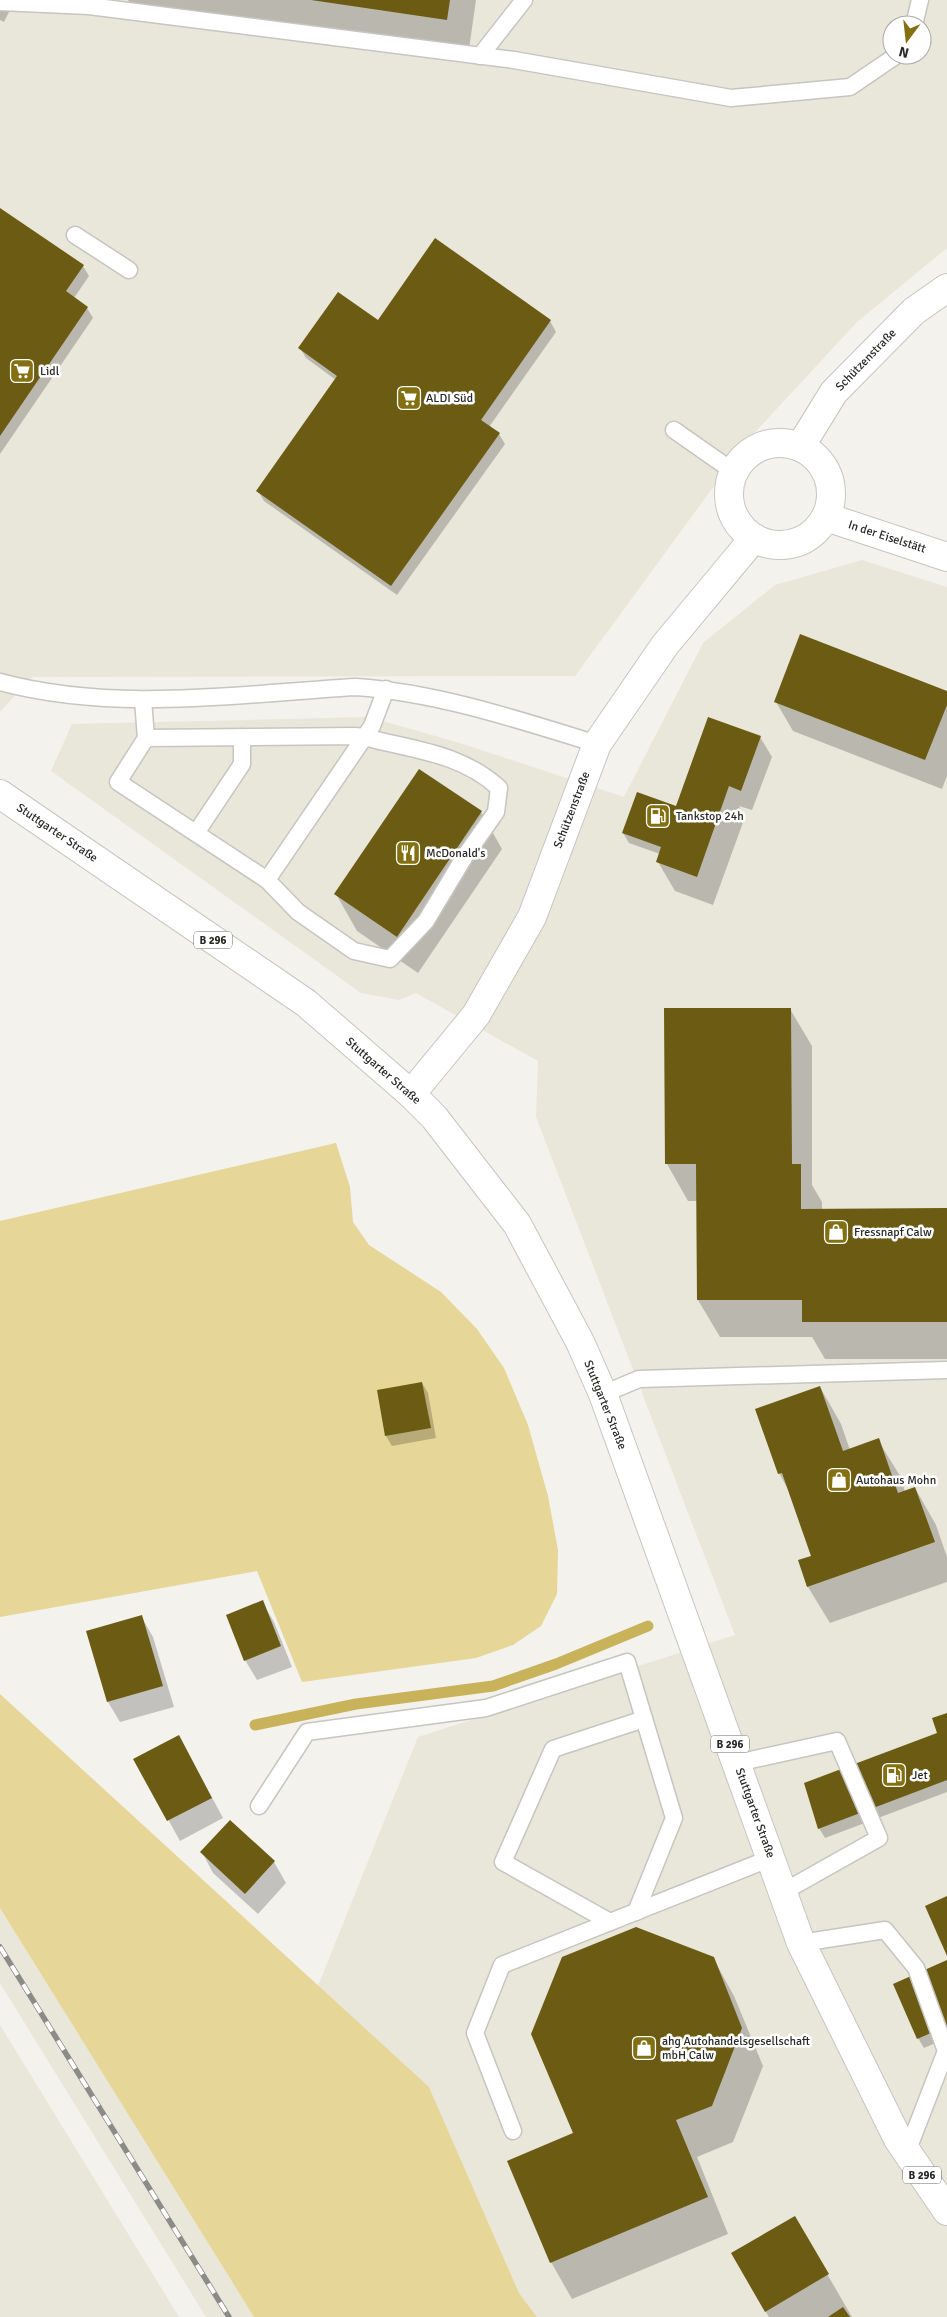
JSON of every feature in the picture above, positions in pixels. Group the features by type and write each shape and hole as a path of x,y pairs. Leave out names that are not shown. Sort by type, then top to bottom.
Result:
{"main road":[{"name":"Schützenstraße","path":"800,447 834,392 914,311 947,288"},
{"path":"785,443 800,447 814,456 825,469 831,485 831,502 826,517 816,530 802,540 786,545 770,544 754,538 742,528 732,509 730,486 734,472 742,459 755,449 770,444 785,443"},
{"name":"In der Eiselstätt","path":"826,517 947,557"},
{"name":"Schützenstraße","path":"411,1094 476,1015 532,917 597,744 665,645 754,538"},
{"name":"Stuttgarter Straße","path":"0,794 306,1003 411,1094 434,1117 517,1224 580,1342 603,1394 801,1943 898,2138 947,2211"}],"lane":[{"path":"480,56 524,0"},
{"path":"916,15 920,0"},
{"path":"0,2 89,6 480,56 730,98 850,87 882,65"},
{"path":"75,235 129,270"},
{"path":"674,430 734,472"},
{"path":"0,682 34,690 103,699 143,700 356,687 386,689 503,714 597,744"},
{"path":"268,880 372,726 386,689"},
{"path":"143,700 146,738 118,782 268,880 298,912 354,951 390,959 426,921 465,856 496,812 499,788 484,774 450,757 364,737 146,738"},
{"path":"196,833 242,764 242,737"},
{"path":"603,1394 639,1379 947,1370"},
{"path":"259,1806 307,1732 486,1708 627,1662 674,1818 636,1912"},
{"path":"610,1922 503,1862 553,1749 644,1719"},
{"path":"737,1763 837,1741 879,1838 782,1892"},
{"path":"513,2131 475,2033 502,1965 771,1858"},
{"path":"801,1943 885,1930 916,1968 946,2051 907,2152"}],"shaded area":[{"path":"0,0 947,0 947,248 857,322 747,441 575,676 32,677 0,712"},
{"path":"862,560 947,587 947,2317 537,2317 519,2293 429,2087 318,1986 418,1737 735,1635 536,1117 538,1061 416,993 399,1000 361,993 51,771 72,724 369,717 463,744 624,797 703,643 775,585"},
{"path":"336,1143 350,1187 353,1222 369,1245 441,1292 477,1329 504,1368 528,1425 548,1496 558,1550 557,1594 541,1626 513,1645 476,1658 302,1682 257,1571 0,1617 0,1221"},
{"path":"0,1694 429,2087 519,2293 537,2317 254,2317 0,1908"},
{"path":"0,1908 254,2317 206,2317 0,1983"},
{"path":"0,2025 179,2317 0,2317"}],"building":[{"path":"311,0 450,0 447,20"},
{"name":"Lidl","path":"0,208 84,265 66,291 88,307 0,436"},
{"name":"ALDI Süd","path":"435,238 551,320 481,420 500,433 391,586 256,491 337,376 298,348 338,292 378,320"},
{"path":"800,634 947,691 947,705 925,760 774,702"},
{"path":"708,717 761,736 741,791 729,786 697,877 656,862 661,847 622,833 637,792 676,806"},
{"name":"McDonald's","path":"419,769 482,811 397,937 334,894"},
{"path":"664,1008 791,1008 792,1164 801,1164 801,1209 947,1208 947,1322 802,1322 802,1300 697,1300 696,1164 665,1164"},
{"path":"422,1382 431,1428 385,1436 377,1390"},
{"name":"Autohaus Mohn","path":"820,1386 843,1451 879,1438 898,1493 915,1487 935,1542 807,1587 798,1560 811,1556 782,1473 778,1474 755,1409"},
{"path":"263,1600 281,1646 244,1661 226,1615"},
{"path":"142,1615 163,1686 107,1702 86,1631"},
{"path":"947,1713 947,1780 818,1829 804,1783 937,1733 932,1718"},
{"path":"179,1735 212,1798 167,1821 133,1759"},
{"path":"230,1820 275,1861 245,1894 200,1852"},
{"path":"947,1896 947,1956 925,1906"},
{"path":"636,1927 714,1957 742,2028 712,2106 676,2120 708,2197 550,2263 507,2161 573,2133 531,2034 562,1957"},
{"path":"947,1960 947,2026 917,2039 893,1984"},
{"path":"795,2216 829,2274 765,2312 731,2253"},
{"path":"843,2307 850,2317 828,2317"}],"waterway":[{"path":"255,1725 356,1704 493,1686 556,1664 648,1626"}],"railway":[{"path":"0,1947 229,2317"}],"place":[{"name":"Lidl","path":"22,371"},
{"name":"ALDI Süd","path":"409,398"},
{"name":"Tankstop 24h","path":"658,816"},
{"name":"McDonald's","path":"408,853"},
{"name":"Fressnapf Calw","path":"836,1232"},
{"name":"Autohaus Mohn","path":"839,1480"},
{"name":"Jet","path":"894,1775"},
{"name":"ahg Autohandelsgesellschaft mbH Calw","path":"644,2048"}]}
